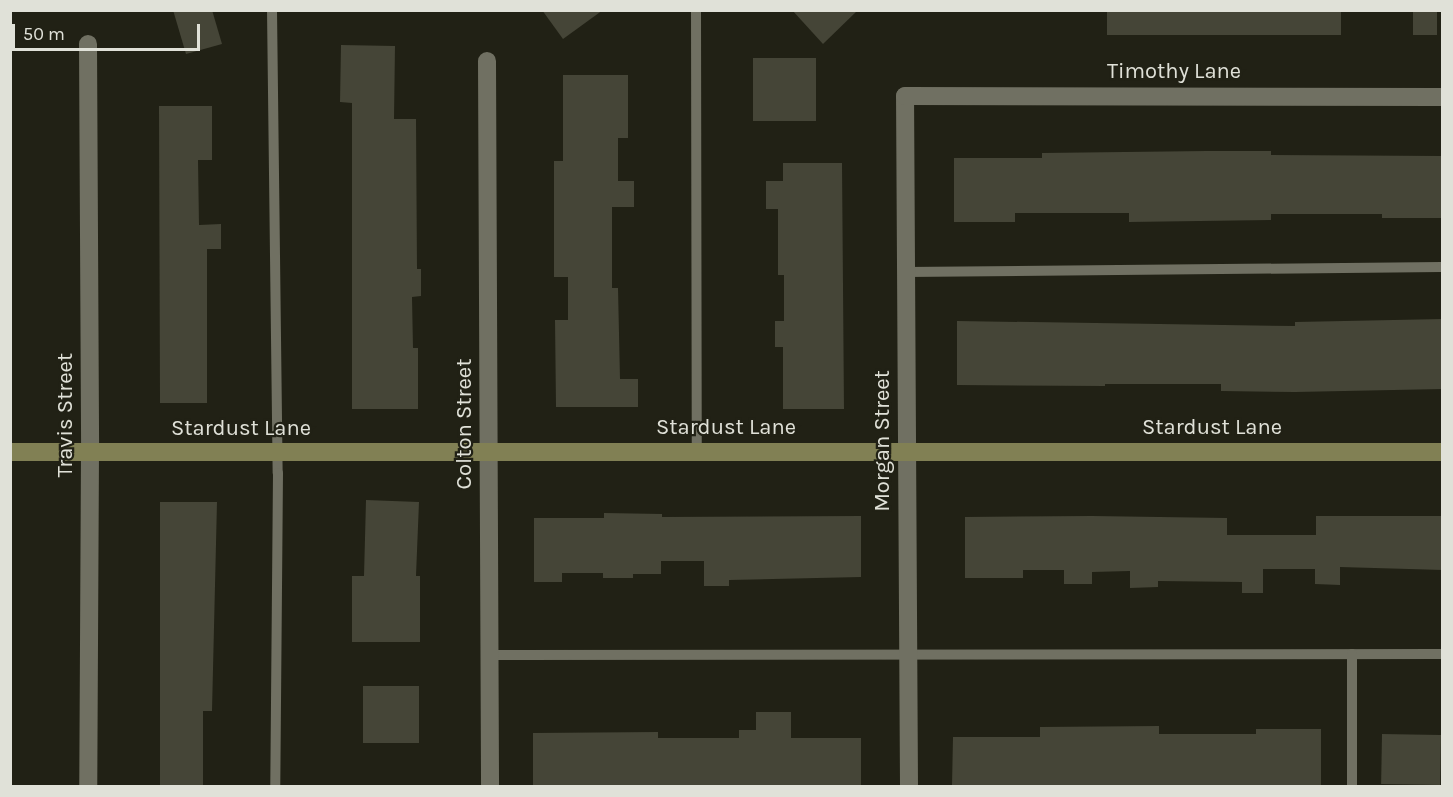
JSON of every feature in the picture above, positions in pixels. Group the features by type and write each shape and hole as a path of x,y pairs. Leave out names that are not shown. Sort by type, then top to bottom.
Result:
{"street":[{"name":"Travis Street","path":"88,44 90,453 88,786"},
{"name":"Colton Street","path":"487,61 490,786"},
{"name":"Timothy Lane","path":"905,96 1443,97"},
{"name":"Morgan Street","path":"905,96 909,786"},
{"name":"Stardust Lane","path":"10,452 1443,452"}],"lane":[{"path":"272,10 277,453 275,786"},
{"path":"696,10 697,452"},
{"path":"906,272 1443,267"},
{"path":"1352,654 1352,786"},
{"path":"490,655 1443,654"}],"building":[{"path":"173,10 212,10 222,44 186,54"},
{"path":"542,10 603,10 563,39"},
{"path":"792,10 858,10 823,44"},
{"path":"1107,10 1341,10 1341,35 1107,35"},
{"path":"1413,10 1437,10 1437,35 1413,35"},
{"path":"341,45 395,46 394,119 416,119 417,269 421,269 421,296 412,297 413,348 418,348 418,409 352,409 352,103 340,102"},
{"path":"753,58 816,58 816,121 753,121"},
{"path":"563,75 628,75 628,138 618,138 618,181 634,181 634,207 612,207 612,288 618,288 620,379 638,379 638,407 556,407 555,320 568,320 568,277 554,277 554,161 563,161"},
{"path":"159,106 212,106 212,160 198,160 199,225 221,224 221,249 207,249 207,403 160,403"},
{"path":"1271,151 1271,155 1443,156 1443,218 1382,218 1382,214 1271,214 1271,220 1129,222 1129,213 1015,213 1015,222 954,222 954,158 1042,158 1042,153"},
{"path":"783,163 842,163 844,409 783,409 783,347 775,347 775,321 784,321 784,275 778,275 778,209 766,209 766,181 783,181"},
{"path":"1443,319 1443,389 1295,392 1221,391 1221,384 957,385 957,321 1295,326 1295,322"},
{"path":"366,500 419,502 416,576 420,576 420,642 352,642 352,576 364,576"},
{"path":"160,502 217,502 212,711 203,711 203,786 160,786"},
{"path":"604,513 662,514 662,517 861,516 861,577 729,580 729,586 704,586 704,561 661,561 661,574 633,574 633,578 603,578 603,573 562,573 562,582 534,582 534,518 604,518"},
{"path":"1316,516 1443,516 1443,570 1340,567 1340,585 1315,584 1315,569 1263,569 1263,593 1242,593 1242,582 1158,581 1158,587 1130,588 1130,571 1092,572 1092,584 1064,584 1064,570 1023,570 1023,578 965,578 965,517 1227,518 1227,535 1316,535"},
{"path":"363,686 419,686 419,743 363,743"},
{"path":"756,712 791,712 791,738 861,738 861,786 533,786 533,733 658,732 658,738 739,738 739,730 756,730"},
{"path":"1159,726 1159,734 1256,734 1256,729 1321,729 1321,786 952,786 953,737 1040,737 1040,727"},
{"path":"1382,734 1441,735 1440,785 1381,784"}]}
